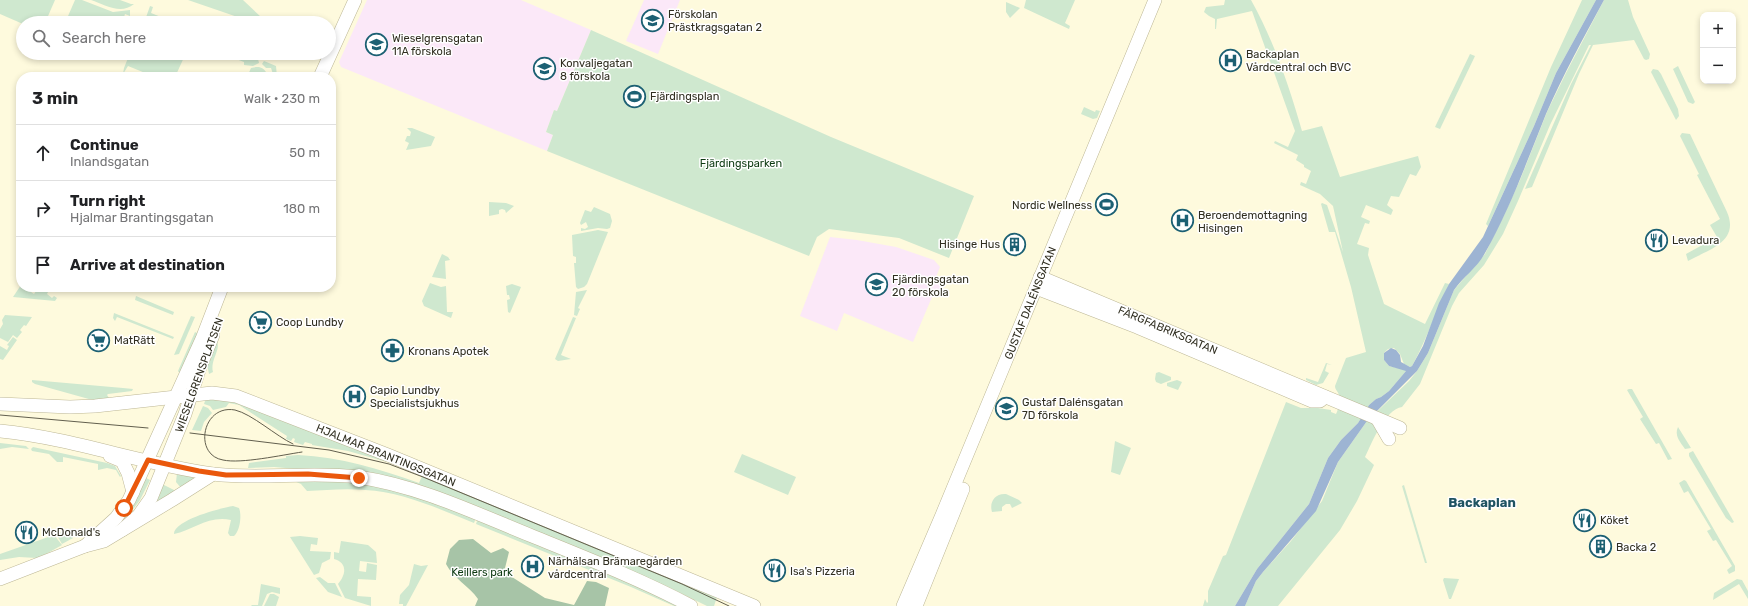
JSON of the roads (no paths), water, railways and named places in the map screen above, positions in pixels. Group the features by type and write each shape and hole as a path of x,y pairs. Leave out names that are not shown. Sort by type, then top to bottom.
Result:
{"street":[{"path":"336,41 354,0"},
{"name":"GUSTAF DALÉNSGATAN","path":"916,606 1155,0"},
{"name":"GUSTAF DALÉNSGATAN","path":"903,606 1164,0"},
{"path":"322,72 328,60"},
{"name":"FÄRGFABRIKSGATAN","path":"1042,284 1292,388 1312,401 1320,402 1326,396 1378,420 1400,428"},
{"name":"WIESELGRENSPLATSEN","path":"85,546 116,518 124,508 133,492 202,339 220,292"},
{"name":"WIESELGRENSPLATSEN","path":"122,530 139,515 147,504 165,464 200,368 230,292"},
{"name":"HJALMAR BRANTINGSGATAN","path":"0,404 88,407 212,393 228,394 256,403 388,455 754,606"},
{"path":"1378,420 1388,439"},
{"name":"HJALMAR BRANTINGSGATAN","path":"0,431 35,436 213,474 243,476 308,474 343,476 403,487 444,500 628,575 691,606"},
{"path":"82,446 122,461 128,473 133,492"},
{"path":"0,579 85,546 104,541 213,474"}],"water":[{"path":"1596,0 1604,0 1574,56 1546,114 1518,185 1494,236 1482,258 1454,290 1428,353 1417,371 1367,421 1338,462 1316,511 1256,581 1245,606 1235,606 1257,569 1309,504 1328,458 1341,440 1358,423 1369,405 1389,391 1406,371 1389,366 1384,360 1384,353 1391,348 1396,350 1400,355 1401,362 1410,367 1412,366 1423,346 1439,303 1449,284 1483,237 1534,126 1556,73"}],"tram line":[{"path":"293,444 256,420 242,412 235,410 224,410 215,415 209,422 205,431 205,440 208,449 214,456 223,460 251,460 302,452"},
{"path":"0,415 148,428"},
{"path":"190,433 329,450 389,464 682,584 729,606"}],"place":[{"name":"Förskolan Prästkragsgatan 2","path":"653,20"},
{"name":"Wieselgrensgatan 11A förskola","path":"377,44"},
{"name":"Backaplan Vårdcentral och BVC","path":"1230,60"},
{"name":"Konvaljegatan 8 förskola","path":"545,69"},
{"name":"Fjärdingsplan","path":"635,96"},
{"name":"Nordic Wellness","path":"1107,205"},
{"name":"Beroendemottagning Hisingen","path":"1183,221"},
{"name":"Levadura","path":"1657,240"},
{"name":"Hisinge Hus","path":"1015,244"},
{"name":"Fjärdingsgatan 20 förskola","path":"877,285"},
{"name":"Coop Lundby","path":"260,322"},
{"name":"MatRätt","path":"98,340"},
{"name":"Kronans Apotek","path":"393,351"},
{"name":"Capio Lundby Specialistsjukhus","path":"354,396"},
{"name":"Gustaf Dalénsgatan 7D förskola","path":"1006,408"},
{"name":"Köket","path":"1585,520"},
{"name":"McDonald's","path":"26,532"},
{"name":"Backa 2","path":"1601,547"},
{"name":"Närhälsan Brämaregården vårdcentral","path":"532,567"},
{"name":"Isa's Pizzeria","path":"774,571"}],"district":[{"name":"Backaplan","path":"1482,502"}],"park label":[{"name":"Fjärdingsparken","path":"741,163"},
{"name":"Keillers park","path":"482,572"}]}
